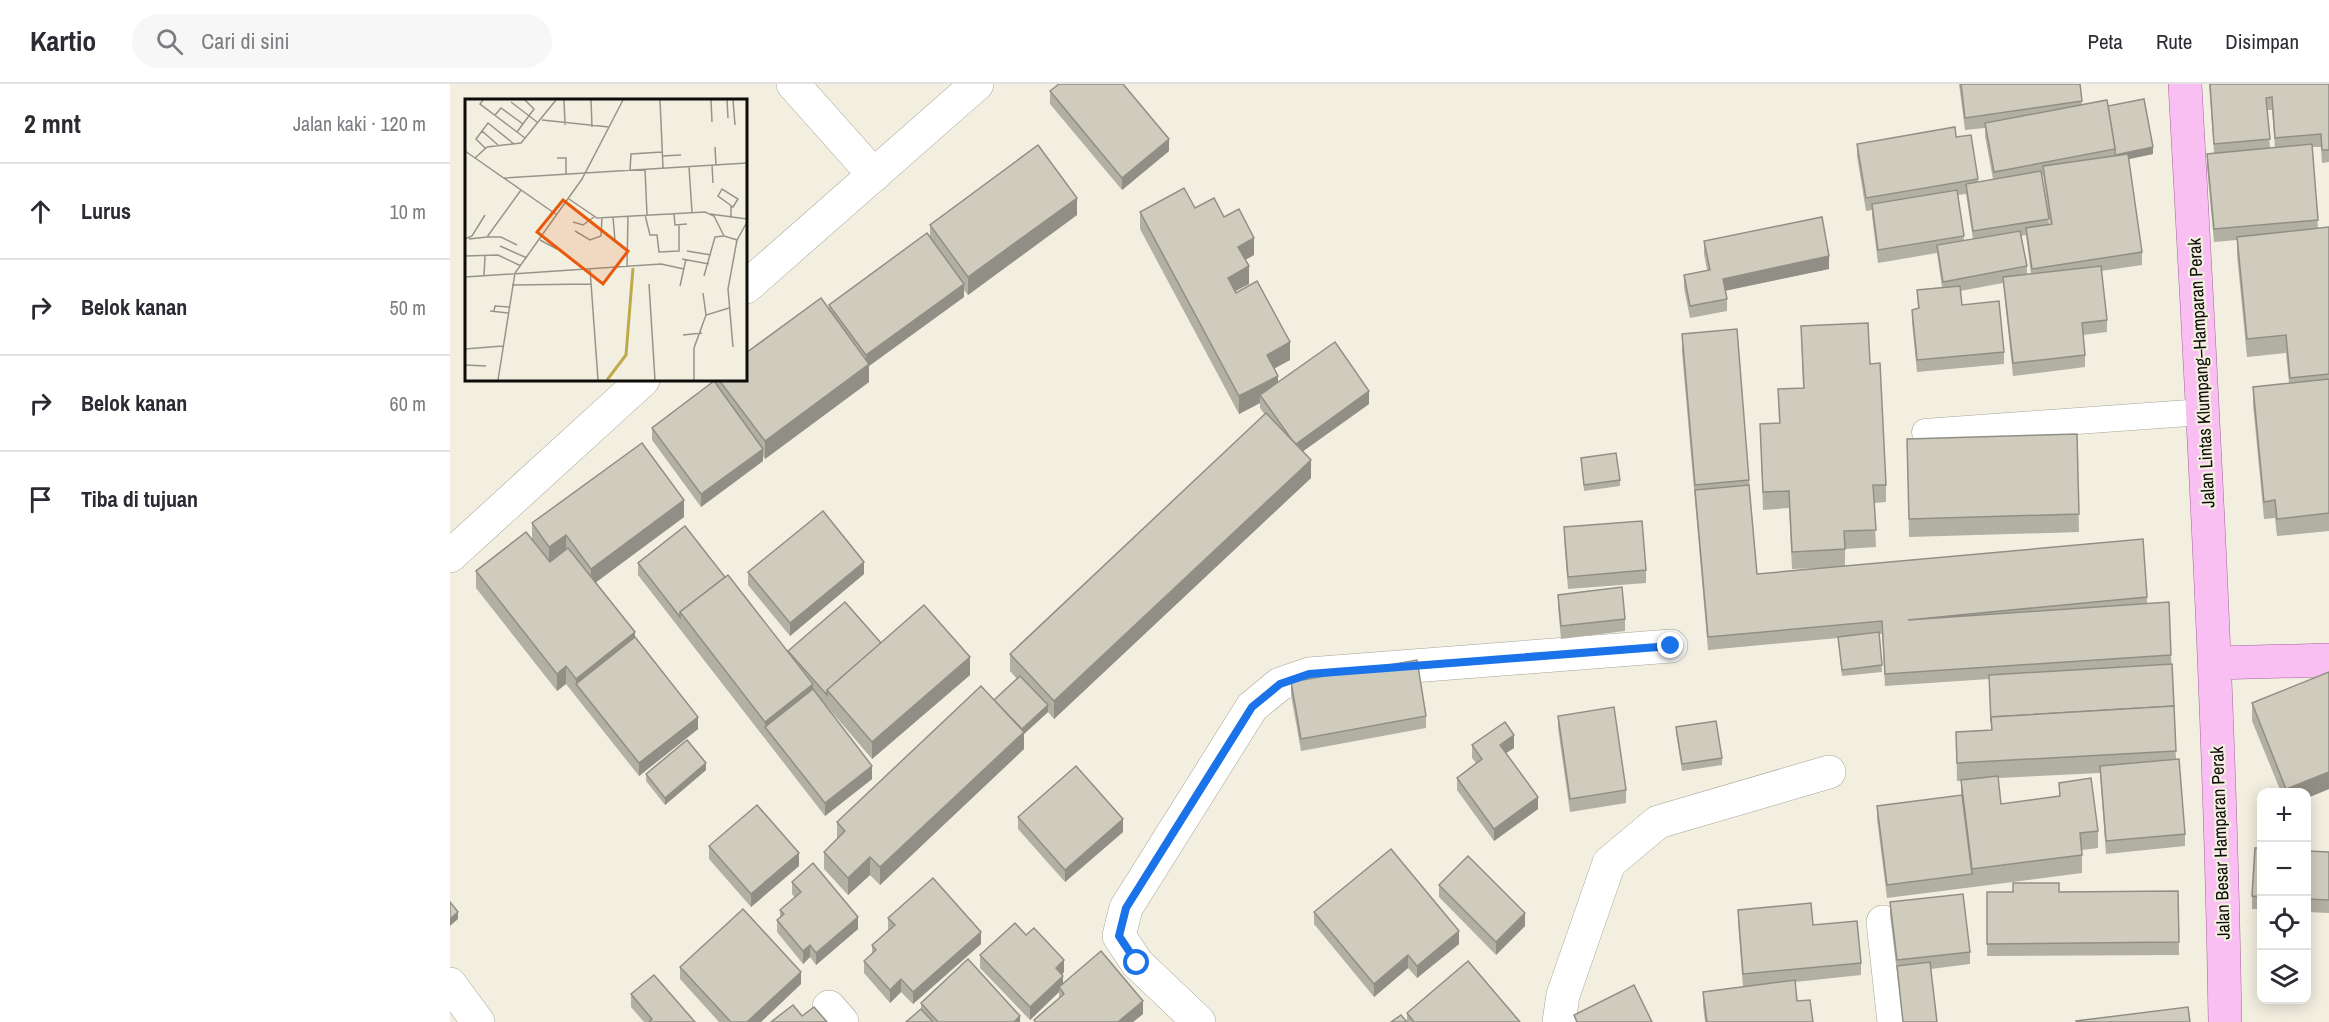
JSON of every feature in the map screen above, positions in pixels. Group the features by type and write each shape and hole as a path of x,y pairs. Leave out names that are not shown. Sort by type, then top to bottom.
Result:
{"main road":[{"name":"Jalan Lintas Klumpang–Hamparan Perak","path":"2185,84 2215,663"},
{"path":"2215,663 2329,660"},
{"name":"Jalan Besar Hamparan Perak","path":"2215,663 2223,864 2225,1022"}],"street":[{"path":"793,84 874,175"},
{"path":"747,286 977,84"},
{"path":"450,556 641,381"},
{"path":"1199,1022 1137,963 1119,936 1126,908 1252,707 1280,684 1309,674 1671,646"},
{"path":"1559,1022 1563,995 1609,863 1658,822 1829,772"},
{"path":"1883,922 1894,1022"},
{"path":"450,984 478,1022"}],"lane":[{"path":"1925,432 2203,412"}],"building":[{"path":"1059,84 1123,84 1169,139 1122,178 1050,91"},
{"path":"1961,84 2080,84 2082,101 1965,118"},
{"path":"2210,84 2329,84 2329,150 2322,150 2321,134 2275,138 2272,97 2266,98 2270,139 2214,144"},
{"path":"2144,99 2153,147 2115,155 2108,106"},
{"path":"2107,100 2115,149 1994,172 1985,123"},
{"path":"1955,127 1956,137 1971,135 1978,179 1866,198 1857,144"},
{"path":"2312,144 2318,220 2214,229 2207,154"},
{"path":"1038,145 1077,198 968,277 930,225"},
{"path":"2128,154 2142,252 2032,269 2026,228 2052,224 2043,166"},
{"path":"2041,171 2049,219 1973,231 1966,184"},
{"path":"1184,188 1195,208 1214,198 1224,217 1239,209 1254,238 1238,247 1249,266 1228,278 1236,293 1257,281 1290,342 1267,355 1278,376 1239,396 1140,212"},
{"path":"1957,190 1964,236 1878,250 1872,204"},
{"path":"1822,217 1829,256 1723,279 1727,299 1690,306 1684,275 1710,270 1704,241"},
{"path":"2329,227 2329,374 2290,378 2286,335 2247,339 2237,237"},
{"path":"2020,231 2027,266 1943,282 1937,245"},
{"path":"927,233 964,284 866,355 829,305"},
{"path":"2101,266 2107,320 2082,323 2085,355 2013,363 2003,277"},
{"path":"1960,286 1962,305 1999,301 2004,352 1917,360 1912,310 1919,308 1917,290"},
{"path":"821,298 869,364 765,441 720,381 747,381 747,352"},
{"path":"1868,323 1870,364 1880,363 1886,485 1873,485 1876,530 1844,531 1845,549 1792,552 1789,491 1763,492 1760,424 1780,423 1778,389 1804,388 1801,326"},
{"path":"1737,329 1749,480 1695,485 1682,334"},
{"path":"1335,342 1369,391 1296,444 1260,395"},
{"path":"2329,379 2329,513 2277,519 2275,500 2264,502 2253,387"},
{"path":"714,381 763,449 701,494 652,428"},
{"path":"1266,413 1311,460 1054,701 1010,654"},
{"path":"2077,434 2079,514 1909,519 1907,439"},
{"path":"642,443 684,500 591,569 566,535 549,547 532,523"},
{"path":"1616,453 1620,480 1584,485 1581,458"},
{"path":"1749,485 1757,574 2143,539 2147,597 1908,620 2169,602 2171,655 1885,674 1882,621 1708,637 1695,490"},
{"path":"823,511 864,562 790,623 748,572"},
{"path":"1642,521 1646,570 1568,577 1564,527"},
{"path":"685,526 725,577 680,612 680,617 638,563"},
{"path":"526,532 550,562 568,548 635,632 576,679 566,666 557,674 476,571"},
{"path":"728,575 813,684 765,722 680,612"},
{"path":"1622,587 1625,619 1561,626 1558,595"},
{"path":"845,602 881,643 827,690 827,695 788,651"},
{"path":"924,605 970,657 872,742 827,690"},
{"path":"1879,632 1882,665 1842,670 1838,637"},
{"path":"635,637 698,717 639,763 576,684"},
{"path":"1417,660 1426,716 1301,739 1291,682"},
{"path":"2172,664 2174,706 1991,717 1991,722 1989,675"},
{"path":"2329,672 2329,772 2286,788 2252,703"},
{"path":"1020,676 1048,705 1022,729 994,700"},
{"path":"981,686 1024,732 880,867 870,857 848,878 824,852 845,831 837,822"},
{"path":"813,689 872,766 825,803 765,727"},
{"path":"2174,706 2176,751 1957,763 1956,732 1992,730 1991,717"},
{"path":"1614,707 1626,790 1570,799 1558,716"},
{"path":"1716,721 1722,758 1682,764 1676,727"},
{"path":"1505,722 1514,735 1500,745 1538,797 1494,829 1457,778 1482,759 1472,745"},
{"path":"687,740 706,763 665,798 646,774"},
{"path":"2179,759 2185,834 2106,841 2100,766"},
{"path":"1076,766 1123,819 1065,870 1018,817"},
{"path":"1998,776 2001,804 2060,796 2059,783 2091,778 2098,831 2080,833 2082,855 1972,869 1961,780"},
{"path":"1962,795 1972,874 1887,885 1877,806"},
{"path":"757,805 799,853 751,894 709,846"},
{"path":"2255,848 2257,848 2257,896 2252,896"},
{"path":"1391,849 1459,931 1417,966 1408,955 1374,984 1314,912"},
{"path":"2311,851 2329,852 2329,900 2311,899"},
{"path":"1468,856 1525,913 1496,942 1439,885"},
{"path":"813,863 858,917 816,953 810,945 803,951 777,920 784,914 780,910 801,892 792,882"},
{"path":"933,878 981,932 913,992 901,979 890,990 864,961 876,950 872,945 895,925 888,918"},
{"path":"2013,883 2059,883 2059,892 2178,891 2179,942 1987,944 1987,892 2013,892"},
{"path":"1963,894 1970,952 1897,960 1890,902"},
{"path":"450,902 458,912 450,919"},
{"path":"1811,903 1813,925 1857,921 1861,963 1743,974 1738,910"},
{"path":"743,909 801,972 747,1022 731,1022 680,967"},
{"path":"1015,923 1026,935 1034,928 1064,960 1056,968 1063,976 1030,1007 980,955"},
{"path":"1101,951 1143,1001 1118,1022 1036,1022 1034,1020 1064,994 1059,987"},
{"path":"968,959 1020,1016 1014,1022 938,1022 921,1003"},
{"path":"1468,961 1520,1022 1414,1022 1407,1013"},
{"path":"1930,962 1937,1022 1903,1022 1897,966"},
{"path":"654,975 695,1022 649,1022 652,1019 631,994"},
{"path":"1795,980 1797,1001 1810,1000 1813,1022 1707,1022 1703,992"},
{"path":"1634,985 1652,1022 1577,1022 1574,1015"},
{"path":"793,1005 802,1016 814,1007 827,1022 771,1022"},
{"path":"2188,1007 2190,1022 2076,1022 2076,1021"},
{"path":"921,1009 933,1022 906,1022"},
{"path":"1401,1015 1407,1022 1391,1022"}],"route":[{"path":"1137,963 1119,936 1126,908 1252,707 1280,684 1309,674 1671,646"}]}
